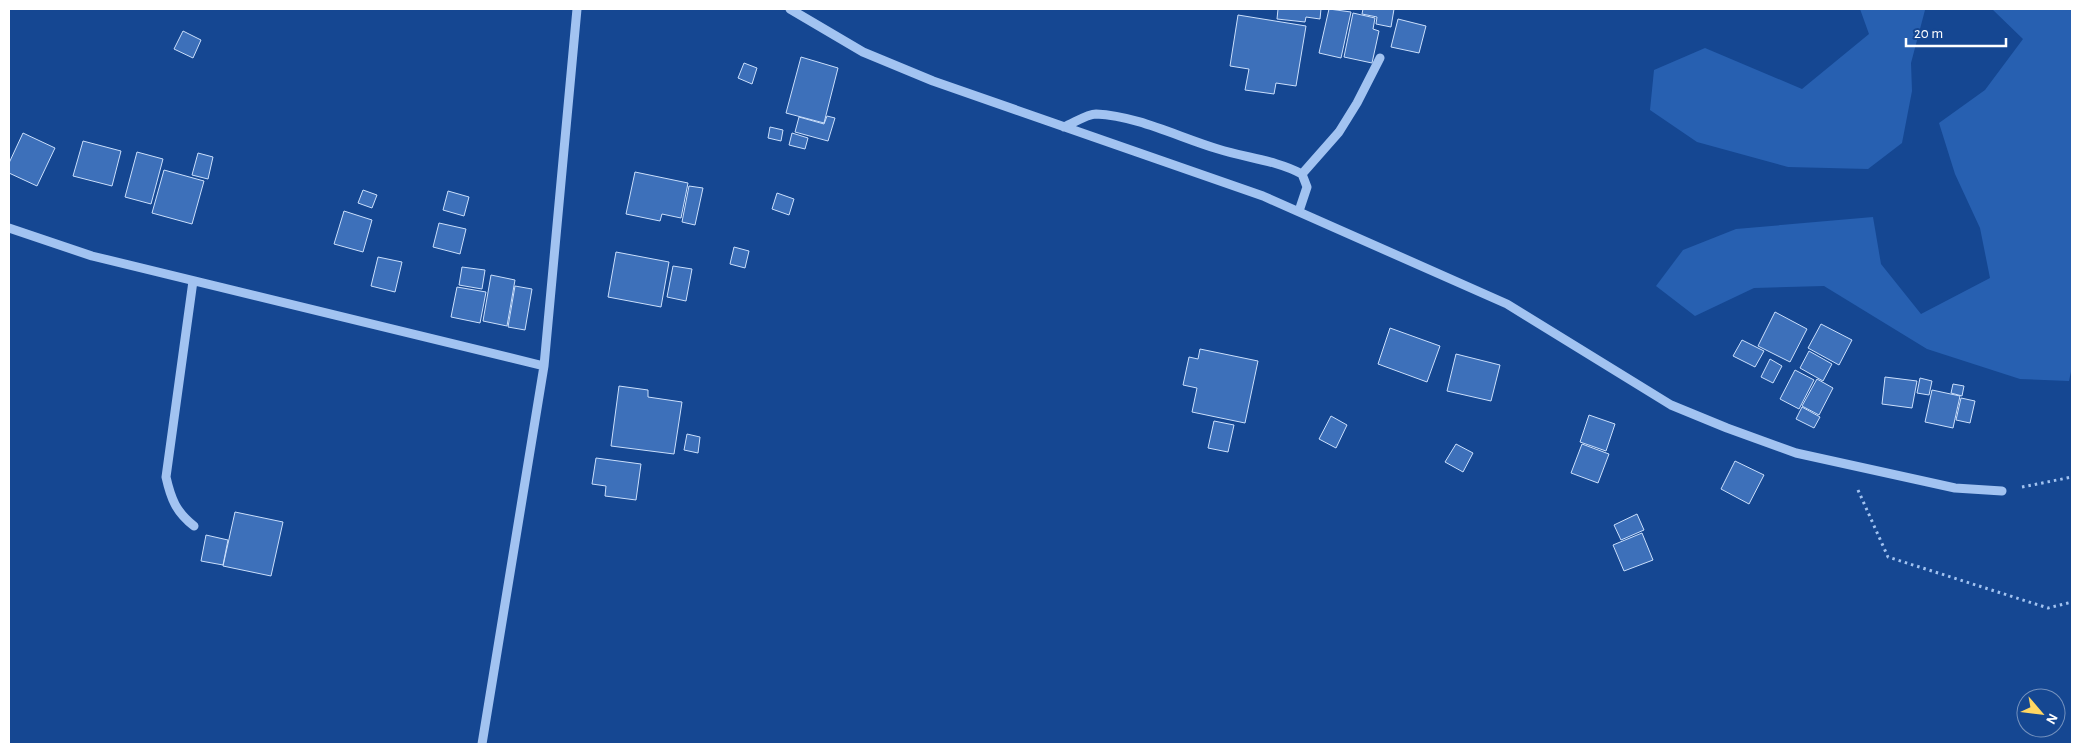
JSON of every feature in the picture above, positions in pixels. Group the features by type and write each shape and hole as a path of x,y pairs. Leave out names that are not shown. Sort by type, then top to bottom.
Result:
{"street":[{"path":"482,744 544,366 577,9"},
{"path":"790,9 863,52 934,81 1254,192 1507,304 1671,405 1796,453 1955,488 2002,490"},
{"path":"1302,174 1339,132 1357,103 1380,58"},
{"path":"1064,126 1094,114 1123,117 1262,162 1286,165 1302,174 1307,187 1299,211"},
{"path":"9,228 92,256 544,366"},
{"path":"193,281 166,477 171,500 182,517 194,526"}],"path":[{"path":"1846,464 1888,557 2048,608 2072,602"},
{"path":"2002,490 2072,477"}],"shaded area":[{"path":"1860,9 1929,9 1925,10 1911,63 1912,91 1902,143 1868,169 1788,167 1697,142 1650,110 1654,70 1705,48 1802,89 1869,34"},
{"path":"1992,9 2072,9 2072,367 2069,381 2020,379 1927,349 1824,286 1754,288 1695,316 1656,286 1683,250 1736,229 1873,217 1881,264 1921,314 1990,278 1980,228 1955,174 1939,123 1985,90 2023,39"}],"building":[{"path":"1278,9 1321,9 1320,19 1306,17 1305,22 1277,19"},
{"path":"1329,9 1351,12 1341,58 1319,53"},
{"path":"1363,9 1394,9 1391,27 1376,24 1377,17 1362,14"},
{"path":"1353,13 1375,18 1373,29 1379,31 1372,63 1344,57"},
{"path":"1238,15 1306,26 1296,86 1276,83 1274,94 1245,90 1249,69 1230,66"},
{"path":"1398,19 1426,26 1419,53 1391,47"},
{"path":"183,31 201,40 193,58 174,49"},
{"path":"801,57 838,68 824,123 786,113"},
{"path":"744,63 757,68 752,84 738,78"},
{"path":"827,116 835,118 828,141 795,132 799,117 824,124"},
{"path":"770,127 783,130 781,141 768,138"},
{"path":"23,133 55,148 37,186 9,173 9,163"},
{"path":"792,133 808,138 805,149 789,145"},
{"path":"83,141 121,151 112,186 73,176"},
{"path":"137,152 163,159 151,204 125,197"},
{"path":"198,153 213,157 208,179 192,175"},
{"path":"164,170 204,181 192,224 152,213"},
{"path":"635,172 688,183 681,218 662,214 660,221 626,214"},
{"path":"689,186 703,188 695,225 682,222"},
{"path":"363,190 377,195 372,208 358,203"},
{"path":"448,191 469,197 464,216 443,210"},
{"path":"777,193 794,199 789,215 772,209"},
{"path":"344,211 372,220 363,252 334,244"},
{"path":"439,223 466,229 460,254 433,247"},
{"path":"734,247 749,251 745,268 730,264"},
{"path":"616,252 669,262 661,307 608,297"},
{"path":"378,257 402,262 395,292 371,286"},
{"path":"673,266 692,269 686,301 667,297"},
{"path":"462,267 485,270 482,289 459,285"},
{"path":"491,275 515,280 507,326 483,321"},
{"path":"515,286 532,289 525,330 508,327"},
{"path":"457,287 486,292 480,323 451,317"},
{"path":"1775,312 1807,329 1790,362 1758,346"},
{"path":"1821,324 1852,340 1839,365 1808,348"},
{"path":"1390,328 1440,346 1427,382 1378,364"},
{"path":"1742,340 1764,351 1755,367 1733,356"},
{"path":"1200,349 1258,361 1245,423 1192,412 1197,388 1183,385 1189,357 1198,359"},
{"path":"1809,351 1832,364 1823,381 1800,368"},
{"path":"1456,354 1500,365 1491,401 1447,391"},
{"path":"1770,359 1782,366 1773,383 1761,377"},
{"path":"1795,370 1814,380 1799,409 1780,399"},
{"path":"1885,377 1917,381 1912,408 1882,404"},
{"path":"1920,378 1932,381 1929,395 1917,393"},
{"path":"1817,379 1833,388 1819,415 1802,406"},
{"path":"1953,384 1964,386 1962,396 1951,393"},
{"path":"619,386 648,390 648,397 682,402 674,454 611,446"},
{"path":"1932,390 1960,396 1953,428 1925,422"},
{"path":"1961,398 1975,401 1970,423 1956,420"},
{"path":"1802,407 1820,417 1814,428 1796,419"},
{"path":"1589,415 1615,424 1606,451 1580,442"},
{"path":"1331,416 1347,425 1336,448 1319,439"},
{"path":"1214,421 1234,425 1228,452 1208,448"},
{"path":"687,434 700,437 698,453 684,450"},
{"path":"1456,444 1473,453 1463,472 1445,462"},
{"path":"1582,444 1609,454 1598,483 1571,473"},
{"path":"596,458 641,464 636,500 605,496 606,486 592,484"},
{"path":"1735,461 1764,475 1749,504 1721,489"},
{"path":"235,512 283,522 271,576 223,566"},
{"path":"1637,514 1644,530 1621,540 1614,525"},
{"path":"1642,533 1653,560 1624,571 1613,545"},
{"path":"206,535 228,540 223,565 201,561"}]}
